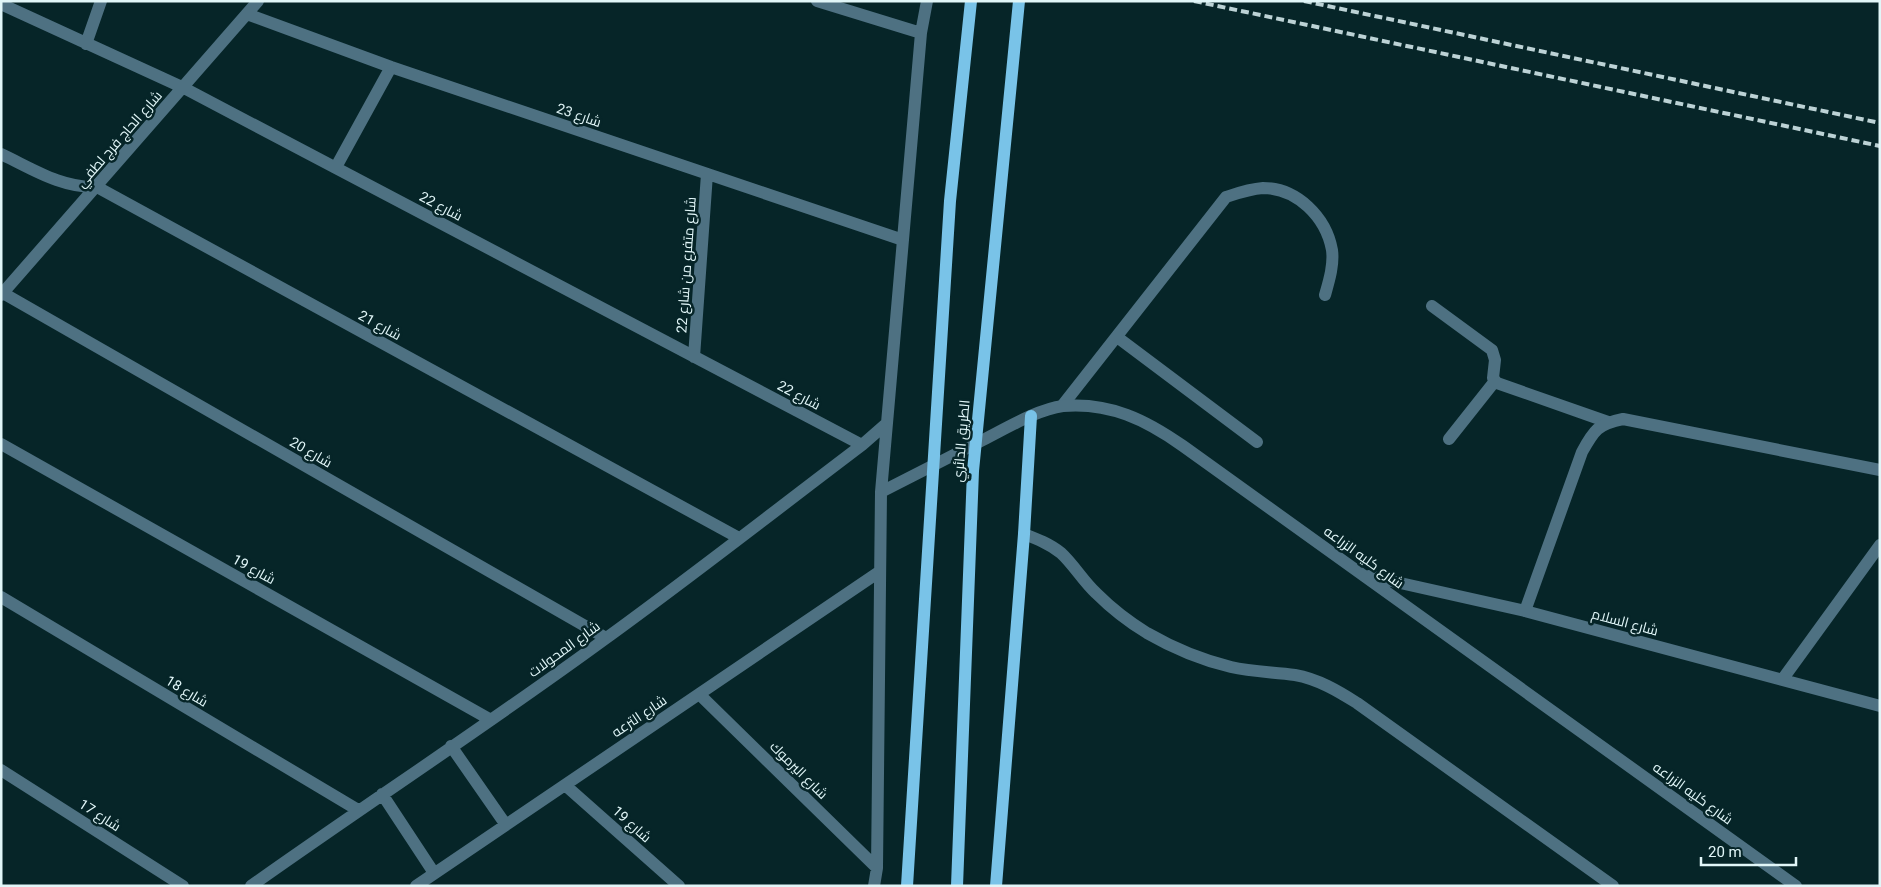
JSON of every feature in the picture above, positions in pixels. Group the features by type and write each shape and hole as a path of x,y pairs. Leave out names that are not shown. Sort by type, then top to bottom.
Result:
{"main road":[{"name":"الطريق الدائري","path":"907,886 950,201 971,1"},
{"name":"الطريق الدائري","path":"957,886 973,471 1019,1"},
{"path":"996,886 1024,534 1031,416"}],"street":[{"path":"86,44 101,1"},
{"name":"شارع الحاج فرج لطفي","path":"2,293 184,88 258,1"},
{"path":"817,1 921,33"},
{"path":"874,886 877,868 881,492 921,33 928,1"},
{"name":"شارع 22","path":"1,4 184,88 862,445"},
{"name":"شارع 23","path":"247,14 391,67 903,240"},
{"path":"336,167 391,67"},
{"name":"شارع 21","path":"1,154 64,184 80,188 97,187 739,538"},
{"name":"شارع متفرع من شارع 22","path":"694,358 707,174"},
{"path":"1062,406 1226,197 1244,190 1264,188 1284,192 1302,201 1316,214 1327,232 1332,251 1332,271 1325,295"},
{"name":"شارع 20","path":"2,293 606,638"},
{"path":"1432,306 1492,350 1495,360 1494,381 1449,440"},
{"path":"1116,337 1257,442"},
{"path":"1494,381 1608,422"},
{"name":"شارع كليه الزراعه","path":"881,492 1031,416 1062,406 1094,407 1126,414 1156,427 1796,886"},
{"path":"1525,611 1582,452 1592,433 1608,422 1623,419 1880,470"},
{"name":"شارع المحولات","path":"251,886 606,638 862,445 886,424"},
{"name":"شارع 19","path":"1,444 491,720"},
{"path":"1024,534 1044,541 1061,553 1096,593 1145,631 1172,646 1232,667 1262,673 1296,676 1328,686 1357,703 1613,886"},
{"path":"1782,680 1880,545"},
{"name":"شارع الترعه","path":"416,886 879,572"},
{"name":"شارع السلام","path":"1361,574 1525,611 1880,706"},
{"name":"شارع 18","path":"1,597 358,810"},
{"name":"شارع اليرموك","path":"699,694 877,868"},
{"path":"452,746 506,825"},
{"name":"شارع 17","path":"1,770 183,886"},
{"name":"شارع 19","path":"565,785 679,886"},
{"path":"382,794 434,873"}],"railway":[{"path":"1194,1 1880,146"},
{"path":"1304,1 1880,123"}]}
